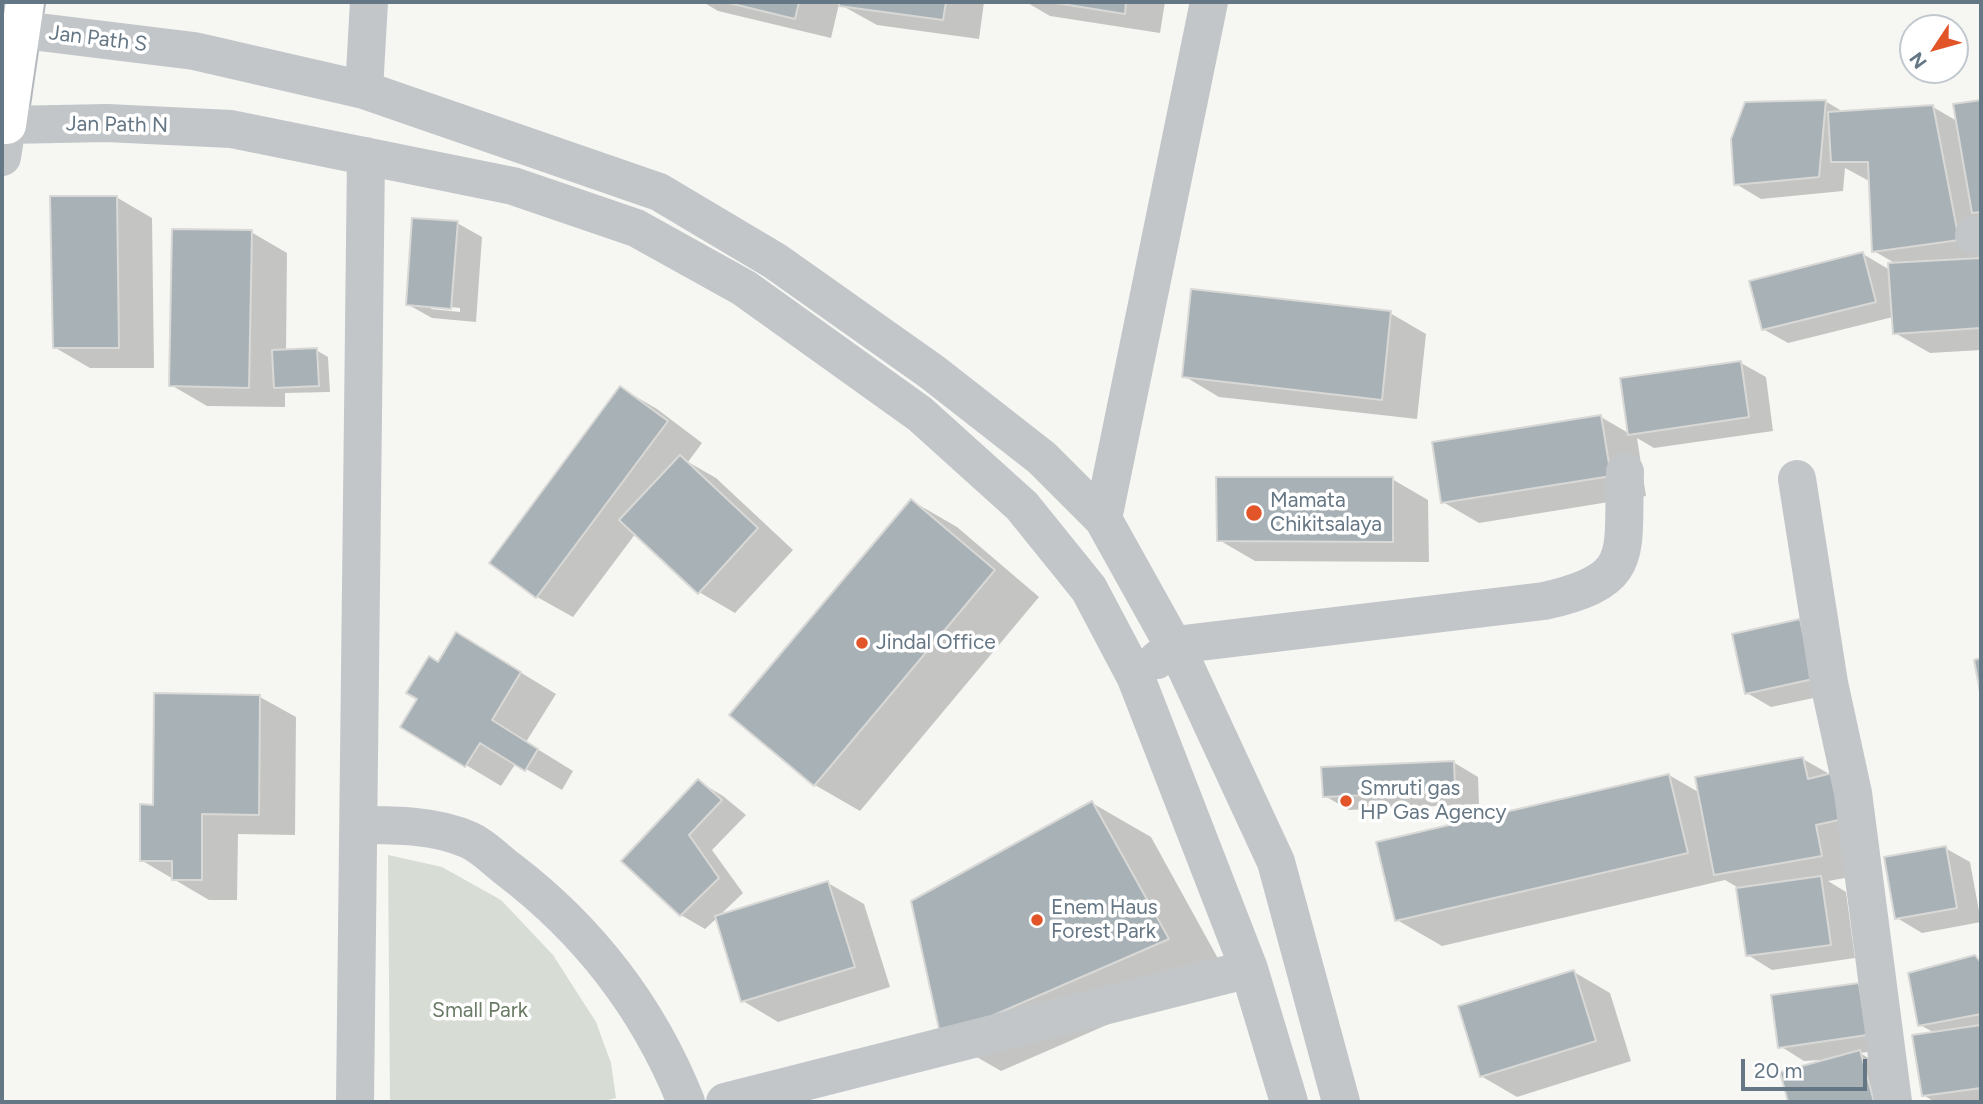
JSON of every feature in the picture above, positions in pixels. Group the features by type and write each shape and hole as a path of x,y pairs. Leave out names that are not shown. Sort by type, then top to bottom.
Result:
{"main road":[{"path":"3,135 17,21"}],"street":[{"path":"364,90 369,2"},
{"path":"1103,519 1209,2"},
{"name":"Jan Path S","path":"17,21 194,51 364,90 659,192 775,261 932,372 1042,458 1103,519 1175,645 1276,862 1341,1102"},
{"name":"Jan Path N","path":"3,135 107,123 231,129 513,186 636,229 744,288 920,414 1022,506 1089,589 1136,677 1249,969 1289,1102"},
{"path":"355,1102 366,156"},
{"path":"1136,677 1175,645 1544,601 1595,587 1611,575 1622,553 1625,472"},
{"path":"1797,479 1829,682 1853,793 1892,1102"},
{"path":"359,825 412,825 470,840 548,900 615,973 668,1058 686,1102"},
{"path":"725,1102 1249,969"}],"green space":[{"name":"Small Park","path":"388,855 442,867 501,900 553,955 596,1022 611,1063 616,1098 599,1102 390,1102"}],"building":[{"path":"725,2 799,2 795,19"},
{"path":"839,2 946,2 943,20 839,6"},
{"path":"1050,2 1126,2 1125,14"},
{"path":"1826,100 1819,177 1734,185 1731,139 1745,102"},
{"path":"1981,100 1981,212 1972,213 1953,104"},
{"path":"1933,105 1959,240 1872,252 1868,162 1831,162 1828,112"},
{"path":"50,196 117,196 119,348 53,348"},
{"path":"412,218 458,221 451,309 406,305"},
{"path":"172,229 252,230 249,388 169,386"},
{"path":"1863,252 1876,302 1762,330 1749,281"},
{"path":"1981,258 1981,328 1893,334 1888,263"},
{"path":"1191,289 1391,311 1382,400 1182,377"},
{"path":"317,348 319,386 274,388 272,350"},
{"path":"1741,361 1749,417 1628,435 1620,378"},
{"path":"620,386 668,421 536,598 489,563"},
{"path":"1601,415 1611,476 1441,503 1432,442"},
{"path":"680,455 758,528 698,594 619,520"},
{"path":"1216,477 1393,477 1393,542 1217,541"},
{"name":"Jindal Office","path":"911,499 995,570 814,786 729,715"},
{"path":"1800,619 1813,679 1745,694 1732,634"},
{"path":"456,632 521,672 492,720 538,749 525,771 480,743 465,767 400,727 417,699 406,693 429,656 438,662"},
{"path":"1981,658 1981,697 1974,660"},
{"path":"154,693 260,695 259,815 202,814 202,880 172,880 172,861 140,861 140,804 153,805"},
{"path":"1803,757 1808,779 1832,773 1843,819 1816,825 1822,856 1714,875 1695,777"},
{"path":"1454,761 1455,791 1323,797 1321,767"},
{"path":"1669,774 1688,853 1395,921 1376,842"},
{"path":"698,779 722,800 689,835 719,878 680,916 621,861"},
{"name":"Enem Haus Forest Park","path":"1092,801 1169,939 941,1038 911,901"},
{"path":"1946,846 1957,908 1895,919 1884,857"},
{"path":"1821,876 1831,945 1746,956 1736,888"},
{"path":"828,881 855,967 741,1002 715,916"},
{"path":"1975,955 1981,963 1981,1014 1918,1026 1908,973"},
{"path":"1574,970 1596,1041 1480,1077 1458,1006"},
{"path":"1859,983 1867,1035 1778,1048 1771,995"},
{"path":"1981,1025 1981,1088 1922,1096 1912,1035"},
{"path":"1860,1050 1874,1102 1788,1102 1780,1072"}],"place":[{"name":"Mamata Chikitsalaya","path":"1254,513"},
{"name":"Jindal Office","path":"862,643"},
{"name":"Smruti gas HP Gas Agency","path":"1346,801"},
{"name":"Enem Haus Forest Park","path":"1037,920"}]}
